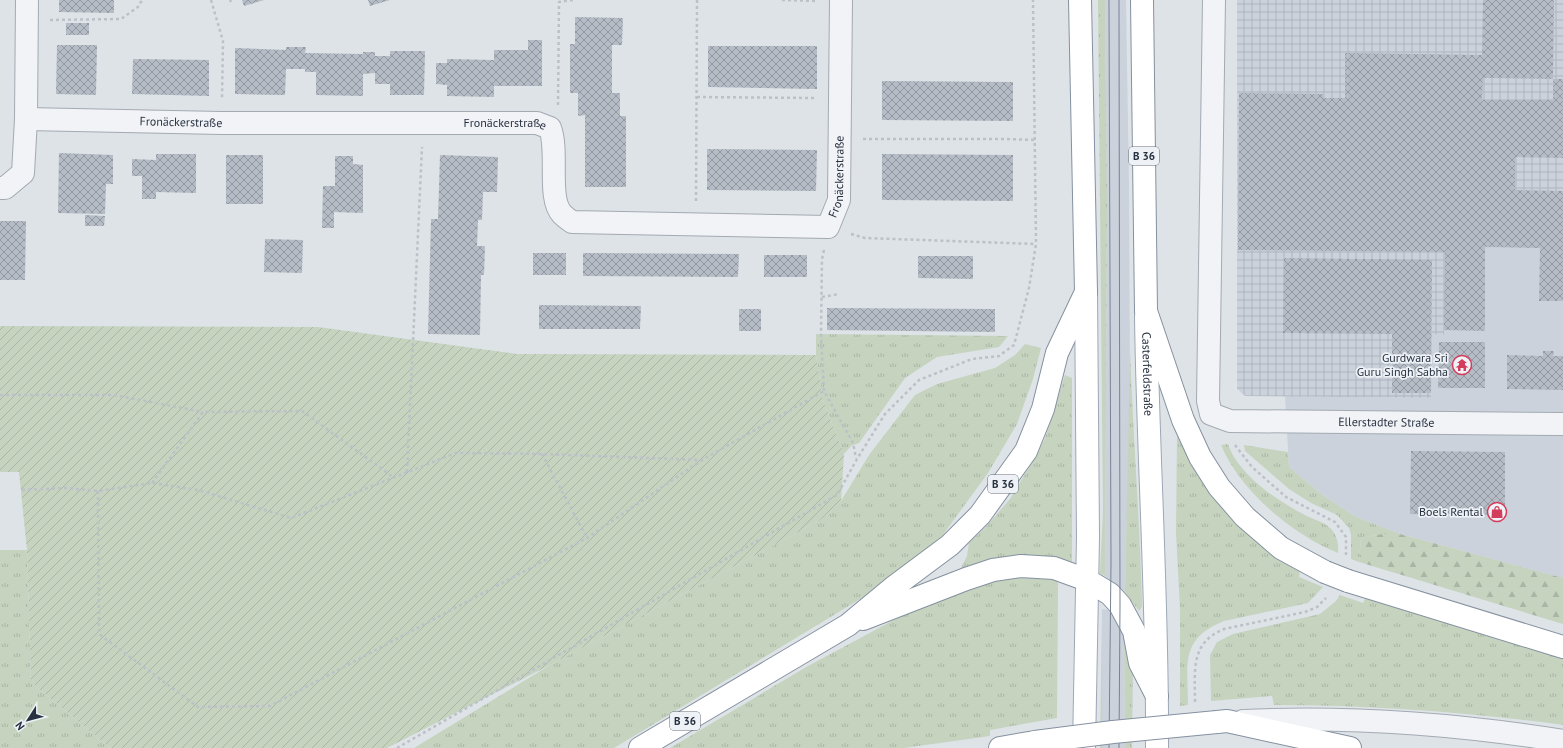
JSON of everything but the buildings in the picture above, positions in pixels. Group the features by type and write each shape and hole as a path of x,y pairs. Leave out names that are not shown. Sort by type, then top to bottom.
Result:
{"main road":[{"name":"B 36","path":"640,748 848,624 895,586 950,545 980,515 999,491 1026,451 1043,409 1057,353 1086,292 1080,0"},
{"name":"Casterfeldstraße","path":"1142,0 1148,440 1154,576 1157,748"},
{"path":"1084,748 1087,580 1086,292"},
{"path":"1146,311 1183,420 1200,457 1219,487 1245,517 1281,548 1339,572 1563,647"},
{"name":"B 36","path":"848,624 993,570 1021,566 1054,568 1087,580 1110,594 1120,605 1134,631 1140,663 1157,696"},
{"path":"1000,748 1113,732 1222,722 1350,748"}],"street":[{"path":"1211,414 1208,401 1214,0"},
{"name":"Fronäckerstraße","path":"26,119 222,123 423,121 537,123 550,128 554,139 555,199 562,214 572,222 828,227 839,200 841,1"},
{"path":"0,188 5,188 23,173 26,119 27,10"},
{"name":"Ellerstadter Straße","path":"1211,414 1230,420 1563,424"},
{"path":"1222,722 1298,718 1377,721 1484,729 1563,742"}],"path":[{"path":"27,10 121,20 138,7 142,0"},
{"path":"211,0 223,41 222,123"},
{"path":"550,128 557,113 559,2 573,0"},
{"path":"696,225 697,0"},
{"path":"782,0 841,1"},
{"path":"397,748 837,495 856,459 885,414 919,380 972,359 999,356 1014,345 1029,288 1036,244 1036,140 1033,0"},
{"path":"697,96 840,98"},
{"path":"407,472 423,121"},
{"path":"840,138 1036,140"},
{"path":"856,459 852,443 824,391 821,336 822,259 828,227 865,238 1036,244"},
{"path":"822,296 839,294"},
{"path":"98,491 99,634 198,707 270,706 587,538 702,460 824,391"},
{"path":"0,395 114,395 203,412 302,411 392,477"},
{"path":"152,483 203,412"},
{"path":"1211,414 1252,467 1268,483 1286,497 1335,522 1346,537 1346,554 1339,572"},
{"path":"22,490 66,488 98,491 152,483 198,490 291,518 456,453 542,454 702,460"},
{"path":"542,454 587,538"},
{"path":"1195,703 1197,653 1203,642 1214,633 1224,629 1305,612 1317,607 1328,596"}],"shaded area":[{"path":"1105,0 1126,0 1130,396 1125,592 1105,576 1107,201"},
{"path":"1237,0 1563,0 1563,248 1485,247 1485,331 1444,330 1444,335 1431,334 1431,398 1245,396 1237,389"},
{"path":"1485,247 1563,248 1563,578 1400,534 1354,516 1321,494 1289,467 1285,396 1430,398 1431,334 1444,330 1485,331"},
{"path":"1102,609 1109,610 1124,632 1125,748 1102,748"}],"green space":[{"path":"1098,0 1105,0 1107,201 1105,576 1100,573 1103,511"},
{"path":"0,326 318,327 517,354 816,355 823,400 844,454 841,501 819,521 550,665 387,748 110,748 31,682 27,550 19,472 0,472"},
{"path":"816,334 1008,336 999,347 937,357 905,378 859,443 851,446 844,454 823,400 816,355"},
{"path":"1025,344 1041,348 1033,379 1017,424 988,473 942,536 870,593 614,748 414,748 550,665 819,521 841,501 869,455 915,395 937,384 995,368 1015,355"},
{"path":"1130,350 1141,575 1142,607 1139,611 1125,592"},
{"path":"1065,375 1072,378 1072,562 1056,559 959,572 967,556 969,543 985,528 1010,499 1036,456 1045,438"},
{"path":"1177,435 1200,478 1227,513 1260,543 1300,570 1299,577 1323,587 1308,603 1224,621 1210,628 1199,636 1189,655 1187,678 1188,705 1180,706 1180,608 1176,533"},
{"path":"1228,444 1240,466 1259,485 1292,508 1330,528 1337,540 1338,553 1303,535 1269,509 1241,479 1230,462 1221,445"},
{"path":"1244,445 1288,452 1289,467 1321,494 1354,516 1400,534 1382,534 1361,538 1359,562 1351,559 1351,534 1349,528 1337,515 1311,503 1289,489 1245,451"},
{"path":"1382,534 1400,534 1563,578 1563,624 1359,562 1361,538"},
{"path":"0,550 27,550 31,682 110,748 0,748"},
{"path":"1019,576 1058,579 1057,718 990,730 990,736 904,748 670,748 808,666 907,613 995,579"},
{"path":"1340,595 1363,603 1366,597 1563,657 1563,725 1491,716 1418,710 1346,706 1274,705 1272,696 1211,701 1210,655 1217,642 1233,634 1320,614 1336,601"},
{"path":"1102,609 1102,748 1100,748"},
{"path":"1124,632 1133,663 1132,748 1125,748"}],"tram line":[{"path":"1109,0 1111,562 1109,748"},
{"path":"1119,0 1119,748"}],"place":[{"name":"Gurdwara Sri Guru Singh Sabha","path":"1462,365"},
{"name":"Boels Rental","path":"1497,512"}]}
